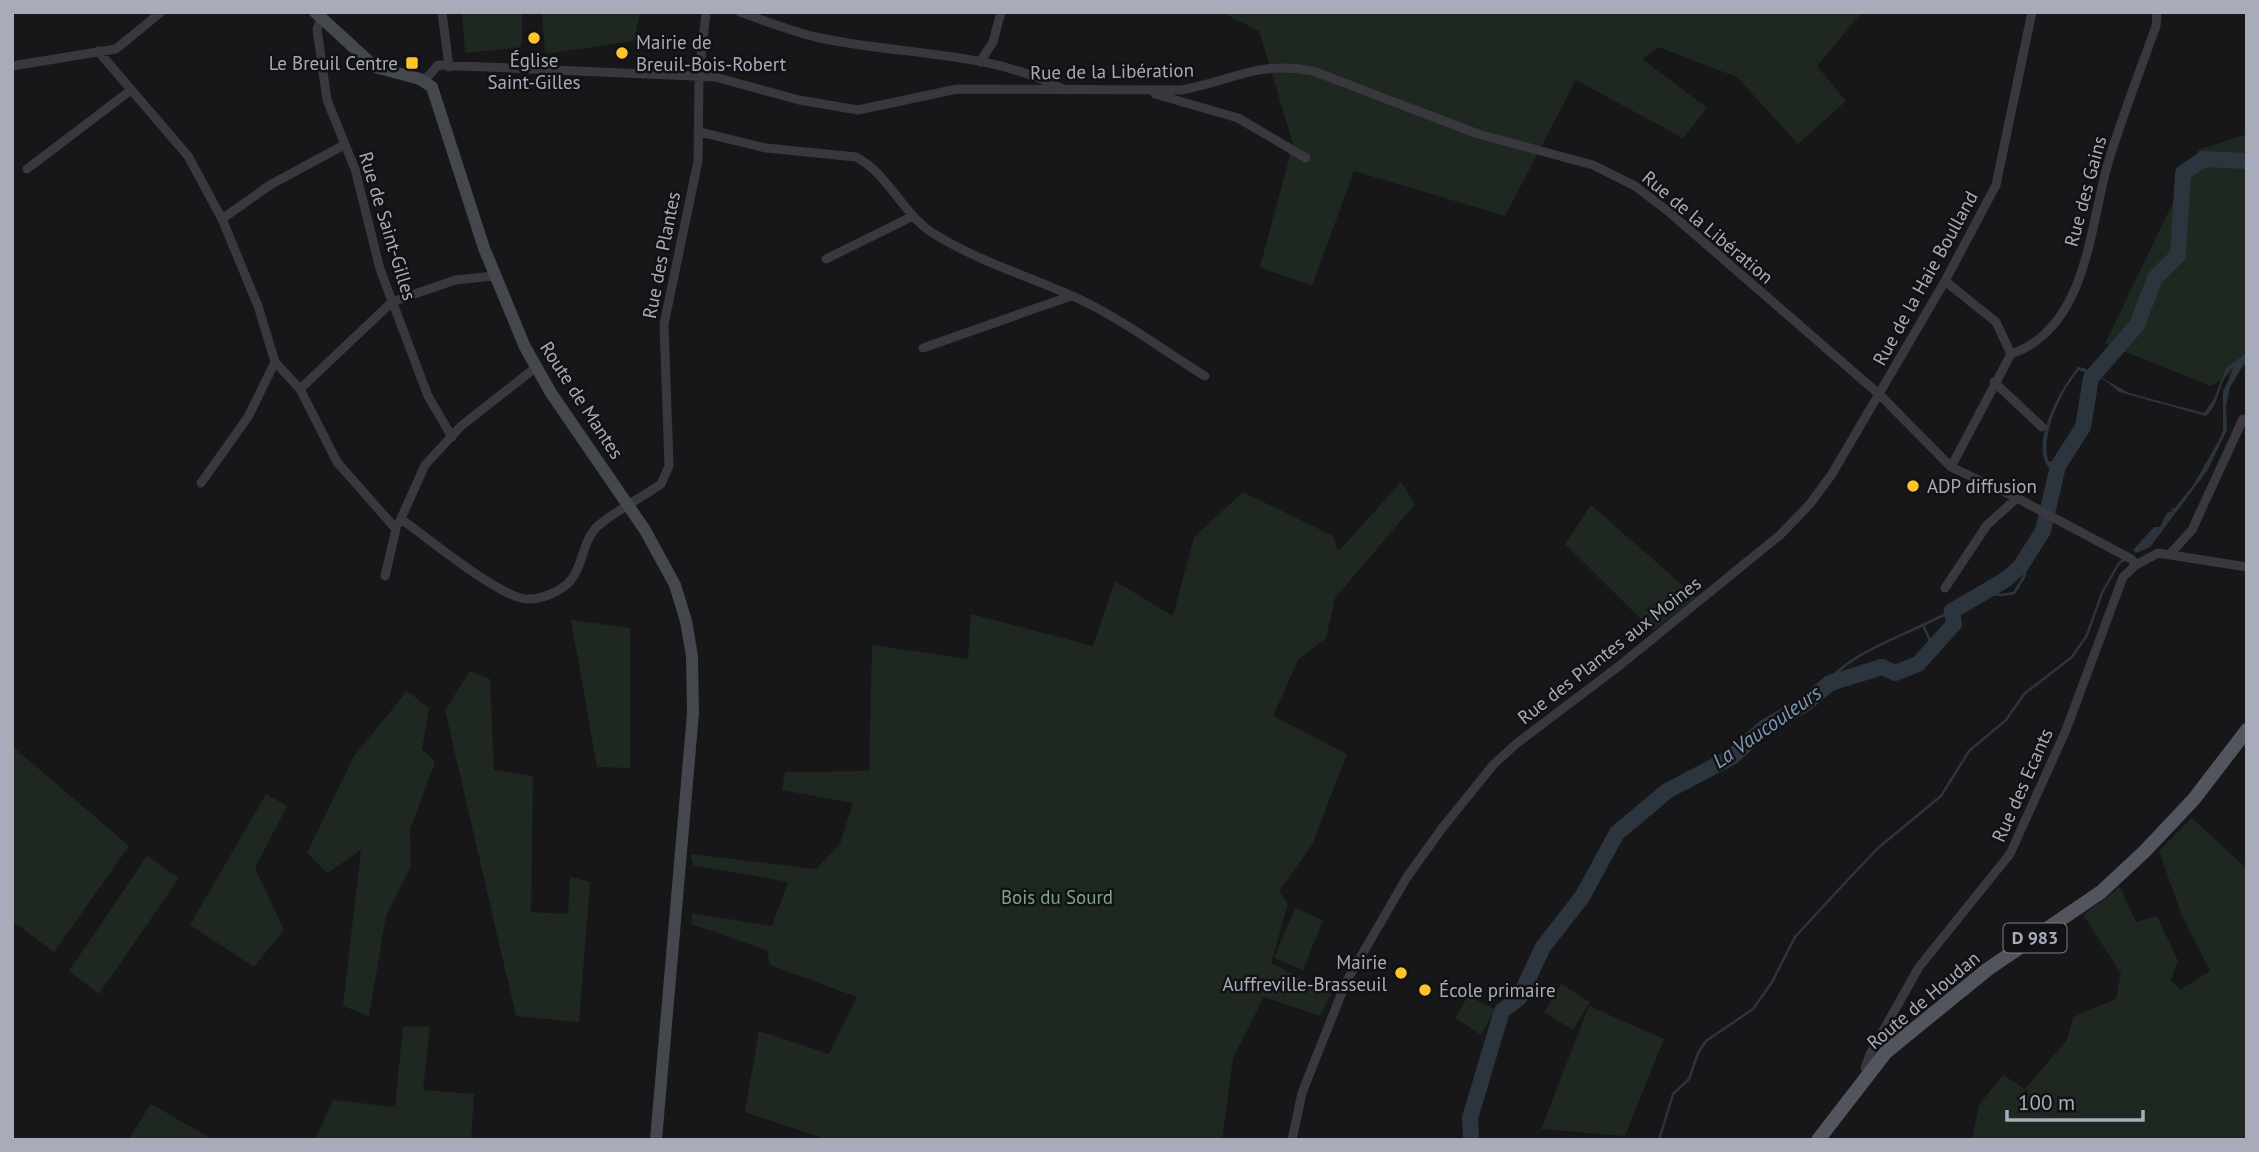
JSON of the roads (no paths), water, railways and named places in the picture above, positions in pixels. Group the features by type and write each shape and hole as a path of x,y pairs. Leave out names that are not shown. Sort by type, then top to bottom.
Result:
{"main road":[{"path":"318,16 370,64 424,81"},
{"name":"Route de Mantes","path":"424,81 437,96 494,276 535,368 628,507 671,577 689,634 694,668 693,713 656,1140"},
{"name":"Route de Houdan","path":"1818,1140 1886,1052 1987,969 2063,920 2121,875 2194,799 2247,730"}],"street":[{"path":"12,66 116,49 161,12"},
{"path":"424,81 438,65 449,67 442,12"},
{"path":"740,12 817,37 980,62 1048,81 1067,91"},
{"path":"980,62 993,42 1001,12"},
{"name":"Rue de la Haie Boulland","path":"1880,395 1996,185 2032,12"},
{"name":"Rue des Gains","path":"2011,354 2031,346 2041,338 2073,296 2109,162 2155,26 2157,12"},
{"name":"Rue des Plantes","path":"401,519 487,579 522,598 536,598 553,594 568,584 597,526 660,484 669,466 664,324 698,161 699,76 705,15"},
{"name":"Rue de Saint-Gilles","path":"318,16 317,29 327,100 358,178 380,269 428,396 452,437"},
{"path":"98,51 188,156 222,219 258,306 275,362 300,389 337,462 396,529"},
{"name":"Rue de la Libération","path":"449,67 699,76 749,85 799,100 858,110 957,89 1181,90 1212,84 1264,67 1289,66 1313,72 1478,134 1593,165 1635,186 1670,212 1880,395 1951,467"},
{"path":"27,169 131,90"},
{"path":"1143,91 1238,118 1306,158"},
{"path":"700,132 766,148 856,157 870,167 913,216 929,230 978,259 1071,296 1110,316 1205,376"},
{"path":"222,219 270,185 344,145"},
{"path":"826,259 913,216"},
{"path":"300,389 391,302 455,280 494,276"},
{"path":"1945,281 1996,322 2011,354 1951,467 2017,498 2130,559 2158,553 2247,567"},
{"path":"923,348 1071,296"},
{"path":"201,483 248,417 275,362"},
{"path":"385,576 396,529 425,465 452,437 535,368"},
{"path":"1994,382 2042,427"},
{"name":"Rue des Plantes aux Moines","path":"1292,1140 1302,1093 1346,982 1407,877 1494,764 1780,535 1810,505 1880,395"},
{"path":"2170,554 2192,530 2243,419"},
{"path":"1945,588 1987,525 2017,498"},
{"name":"Rue des Ecants","path":"1870,1072 1865,1068 1870,1054 1919,967 1987,885 2020,835 2066,730 2130,559"}],"waterway":[{"name":"La Vaucouleurs","path":"1471,1140 1470,1118 1502,1011 1519,998 1543,947 1582,897 1617,833 1667,791 1732,757 1764,728 1805,704 1830,683 1882,667 1895,673 1918,664 1954,624 1952,611 2005,580 2020,567 2043,531 2058,466 2083,427 2091,378 2137,325 2155,278 2178,255 2183,173 2204,159 2247,161"},
{"path":"1659,1140 1673,1094 1689,1079 1698,1053 1706,1041 1753,1009 1772,982 1795,937 1878,848 1941,796 1969,751 2006,720 2024,694 2072,657 2087,635 2102,593 2119,563 2126,558"},
{"path":"1987,593 2014,593 2025,575 2024,560"},
{"path":"1933,647 1923,625 1952,611"},
{"path":"1820,690 1830,678 1854,659 1923,625"}],"place":[{"name":"Église Saint-Gilles","path":"534,38"},
{"name":"Mairie de Breuil-Bois-Robert","path":"622,53"},
{"name":"Le Breuil Centre","path":"412,63"},
{"name":"ADP diffusion","path":"1913,486"},
{"name":"Mairie Auffreville-Brasseuil","path":"1401,973"},
{"name":"École primaire","path":"1425,990"}],"park label":[{"name":"Bois du Sourd","path":"1057,897"}]}
